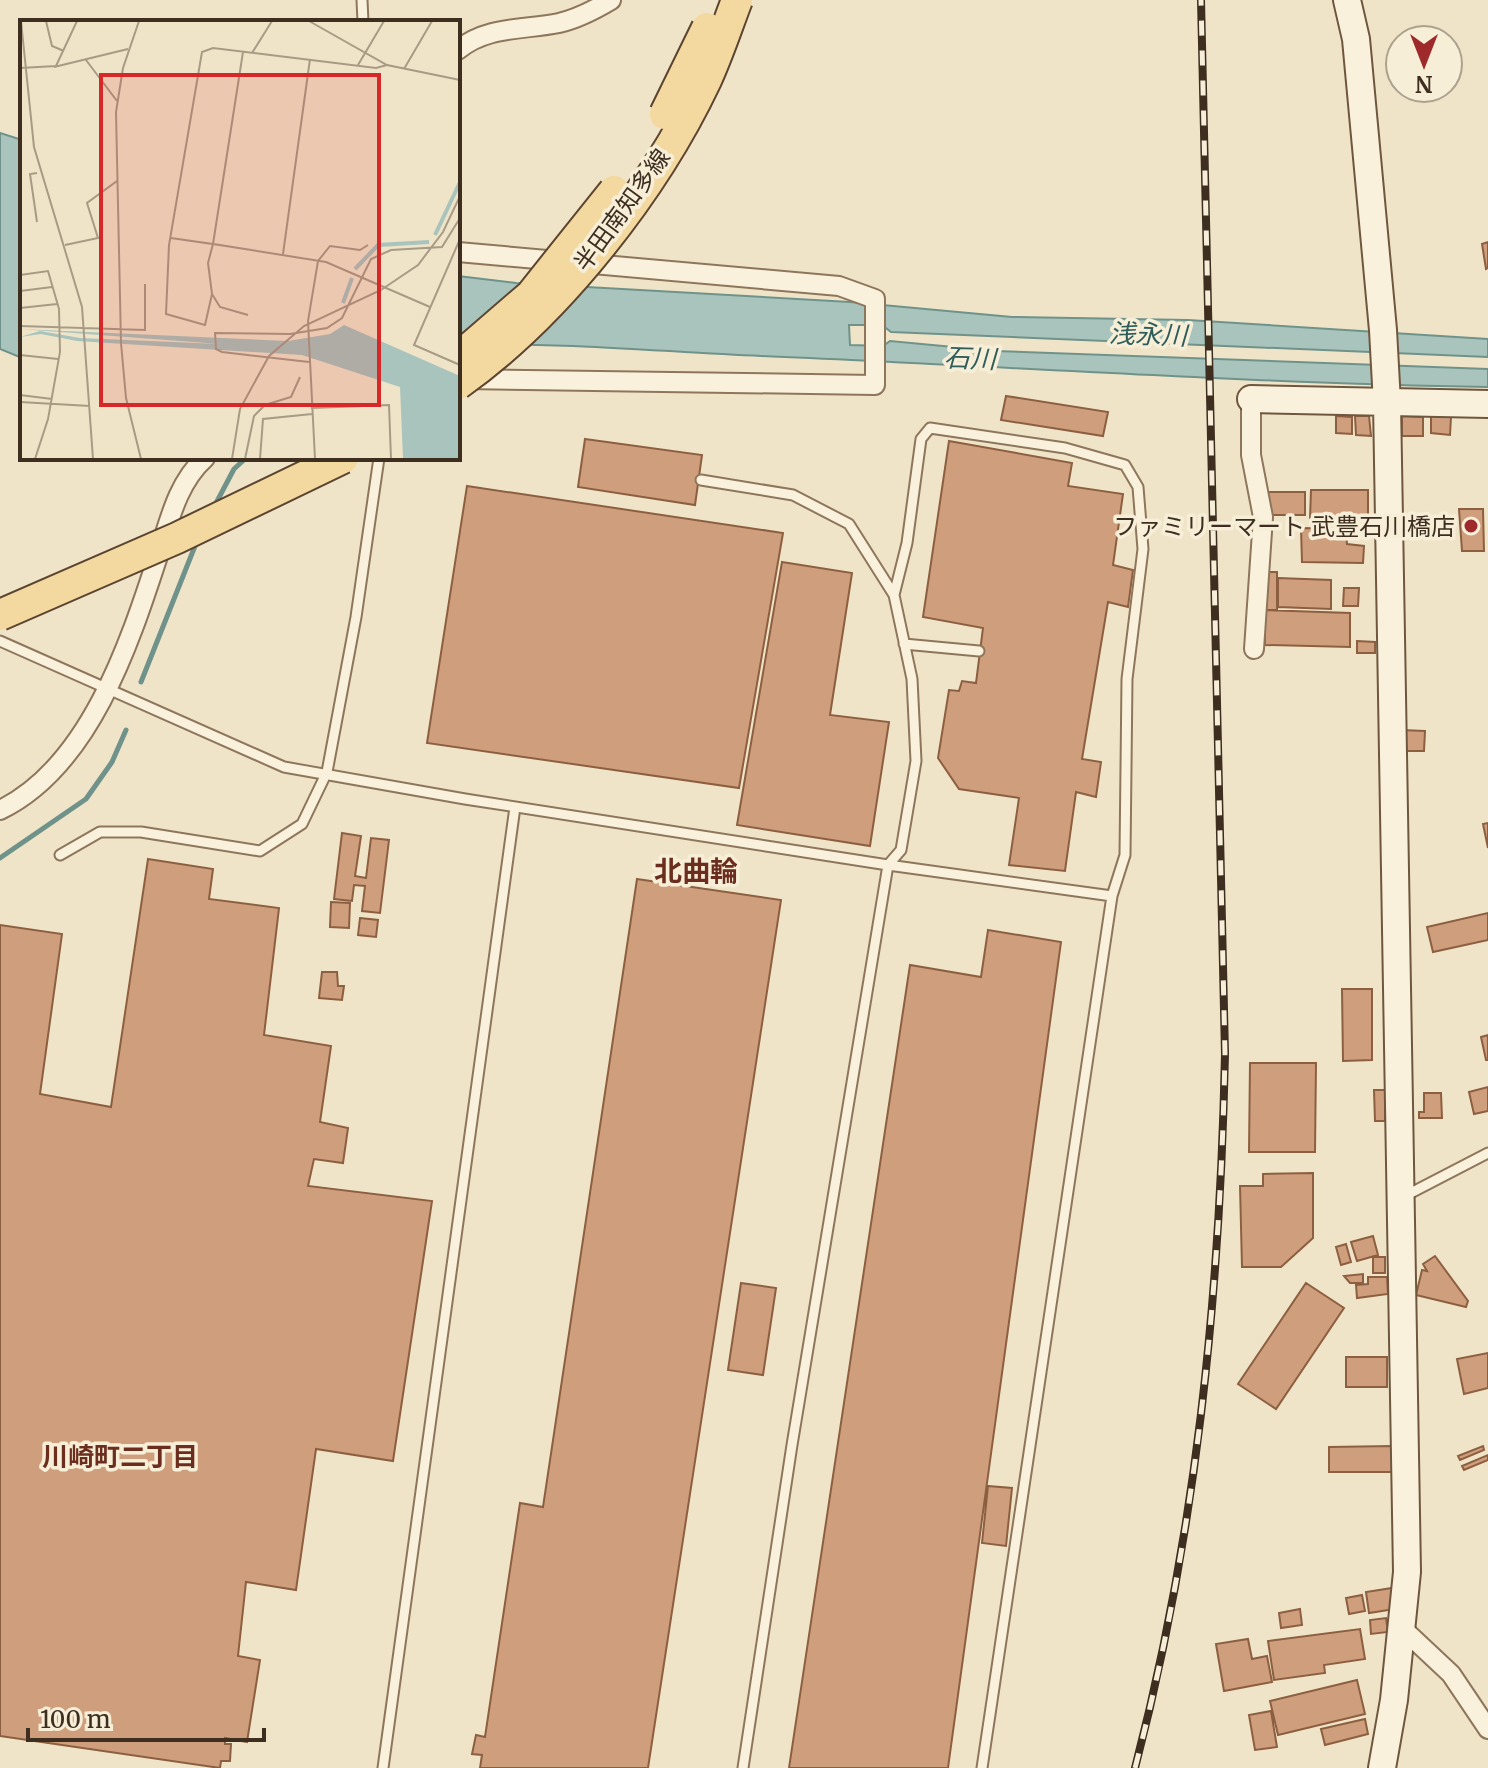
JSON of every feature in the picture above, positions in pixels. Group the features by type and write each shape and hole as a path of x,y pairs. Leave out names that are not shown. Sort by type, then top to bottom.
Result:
{"main road":[{"name":"半田南知多線","path":"460,356 531,295 594,218 654,137 717,0"},
{"name":"半田南知多線","path":"460,380 486,364 590,260 660,159 706,80 737,0"},
{"path":"0,594 211,502 295,460"},
{"path":"0,615 177,538 339,460"}],"street":[{"path":"460,48 470,40 511,28 561,22 611,0"},
{"path":"1347,0 1356,39 1383,330 1386,397 1407,1572 1403,1629 1382,1768"},
{"path":"460,252 839,286 875,299 875,385 460,381"},
{"path":"1254,649 1263,517 1251,455 1251,399 1386,397 1488,404"},
{"path":"0,810 39,785 78,741 129,642 173,505 204,460"},
{"path":"1403,1629 1451,1674 1488,1729"}],"lane":[{"path":"362,0 363,20"},
{"path":"894,595 907,543 921,439 930,428 1065,448 1125,465 1138,487 1143,549 1127,679 1125,855 1112,896 982,1768"},
{"path":"60,855 100,832 141,832 260,851 302,824 327,772 356,617 379,460"},
{"path":"701,480 793,495 849,524 894,595 912,679 916,761 901,850 888,865 792,1445 743,1768"},
{"path":"0,641 104,690 284,767 327,772 368,783 515,807 1112,896"},
{"path":"904,644 979,651"},
{"path":"383,1768 515,807"},
{"path":"1401,1198 1488,1153"}],"water":[{"path":"0,133 20,139 20,357 0,349"},
{"path":"460,276 516,283 850,302 1012,317 1188,320 1488,339 1488,357 891,332 882,325 849,325 850,345 883,346 890,341 996,351 1488,369 1488,387 1215,378 571,346 460,346"}],"building":[{"path":"1488,242 1488,268 1486,269 1482,244"},
{"path":"1006,396 1108,412 1103,436 1001,420"},
{"path":"1336,416 1352,417 1352,434 1336,433"},
{"path":"1355,416 1369,416 1371,436 1356,435"},
{"path":"1402,416 1423,417 1423,436 1402,436"},
{"path":"1431,416 1451,417 1450,435 1431,433"},
{"path":"585,439 702,455 695,505 578,487"},
{"path":"949,441 1072,463 1068,486 1123,494 1113,565 1133,570 1128,607 1108,602 1082,759 1101,762 1096,797 1076,792 1065,871 1009,865 1019,798 959,789 938,758 949,690 959,691 962,681 976,683 983,628 923,617"},
{"path":"467,486 783,533 739,788 427,743"},
{"path":"1311,490 1368,490 1368,519 1310,519"},
{"path":"1267,492 1305,492 1305,515 1267,515"},
{"name":"ファミリーマート 武豊石川橋店","path":"1459,509 1483,509 1484,551 1462,551"},
{"path":"1301,528 1346,529 1347,544 1364,546 1363,563 1302,562"},
{"path":"782,562 852,573 830,715 889,722 870,846 737,825"},
{"path":"1265,572 1277,572 1277,610 1265,610"},
{"path":"1278,578 1331,580 1331,609 1278,607"},
{"path":"1344,588 1359,588 1358,606 1343,606"},
{"path":"1265,610 1350,613 1350,647 1265,645"},
{"path":"1357,641 1375,642 1375,653 1357,653"},
{"path":"1401,730 1425,731 1424,751 1401,751"},
{"path":"1488,823 1488,848 1483,824"},
{"path":"342,833 361,836 355,876 366,878 371,838 389,840 380,913 362,911 365,886 354,885 352,901 334,899"},
{"path":"148,859 213,869 209,899 279,908 264,1035 331,1046 320,1122 348,1128 343,1163 314,1159 308,1186 432,1201 393,1461 316,1449 296,1590 246,1582 238,1656 260,1660 247,1742 225,1738 225,1744 231,1744 230,1761 221,1761 220,1768 0,1736 0,925 62,934 40,1094 111,1107"},
{"path":"637,879 781,900 648,1768 480,1768 482,1755 472,1754 476,1735 485,1737 520,1503 543,1507"},
{"path":"331,902 350,903 349,928 330,927"},
{"path":"1488,913 1488,940 1433,952 1427,927"},
{"path":"360,918 378,920 376,937 358,935"},
{"path":"988,930 1061,942 948,1768 789,1768 910,965 981,977"},
{"path":"322,972 337,972 338,986 344,986 342,1000 319,998"},
{"path":"1342,989 1372,989 1372,1060 1343,1061"},
{"path":"1488,1035 1488,1060 1486,1060 1481,1037"},
{"path":"1250,1063 1316,1063 1315,1152 1249,1152"},
{"path":"1488,1087 1488,1111 1474,1114 1469,1092"},
{"path":"1374,1090 1385,1090 1385,1121 1375,1121"},
{"path":"1424,1093 1441,1093 1442,1118 1419,1118 1419,1112 1424,1112"},
{"path":"1313,1173 1313,1238 1281,1267 1242,1267 1240,1186 1263,1186 1263,1174"},
{"path":"1373,1236 1378,1255 1357,1261 1351,1242"},
{"path":"1346,1244 1351,1262 1341,1265 1336,1247"},
{"path":"1435,1256 1468,1301 1466,1307 1416,1295 1422,1270 1427,1271 1423,1264"},
{"path":"1373,1257 1385,1257 1385,1273 1373,1273"},
{"path":"1363,1274 1363,1283 1350,1283 1344,1276"},
{"path":"1368,1277 1387,1277 1388,1294 1357,1298 1356,1285 1368,1284"},
{"path":"741,1283 776,1288 763,1375 728,1370"},
{"path":"1306,1283 1344,1308 1276,1409 1238,1384"},
{"path":"1488,1353 1488,1388 1464,1394 1457,1359"},
{"path":"1346,1357 1387,1357 1387,1387 1346,1387"},
{"path":"1392,1446 1393,1472 1329,1472 1329,1447"},
{"path":"1483,1446 1484,1450 1460,1460 1458,1456"},
{"path":"1488,1455 1488,1460 1464,1470 1462,1466"},
{"path":"988,1486 1012,1488 1006,1546 982,1543"},
{"path":"1392,1588 1395,1609 1369,1613 1366,1592"},
{"path":"1362,1595 1365,1611 1349,1614 1346,1598"},
{"path":"1300,1609 1302,1625 1281,1628 1279,1613"},
{"path":"1386,1618 1388,1632 1371,1634 1370,1620"},
{"path":"1360,1629 1365,1659 1324,1665 1325,1673 1274,1680 1268,1641"},
{"path":"1248,1639 1252,1659 1267,1656 1272,1682 1224,1691 1216,1644"},
{"path":"1357,1680 1365,1714 1278,1735 1270,1701"},
{"path":"1271,1711 1277,1747 1255,1750 1249,1715"},
{"path":"1365,1719 1368,1734 1325,1745 1321,1729"}],"waterway":[{"path":"214,507 234,469 244,460"},
{"path":"141,682 197,541"},
{"path":"0,858 86,799 112,762 126,730"}],"railway":[{"path":"1135,1768 1174,1592 1189,1503 1210,1325 1222,1145 1225,1054 1201,0"}],"place":[{"name":"ファミリーマート 武豊石川橋店","path":"1471,526"}],"district":[{"name":"北曲輪","path":"696,871"},
{"name":"川崎町二丁目","path":"120,1456"}],"water label":[{"name":"浅永川","path":"1148,334"},
{"name":"石川","path":"970,358"}]}
